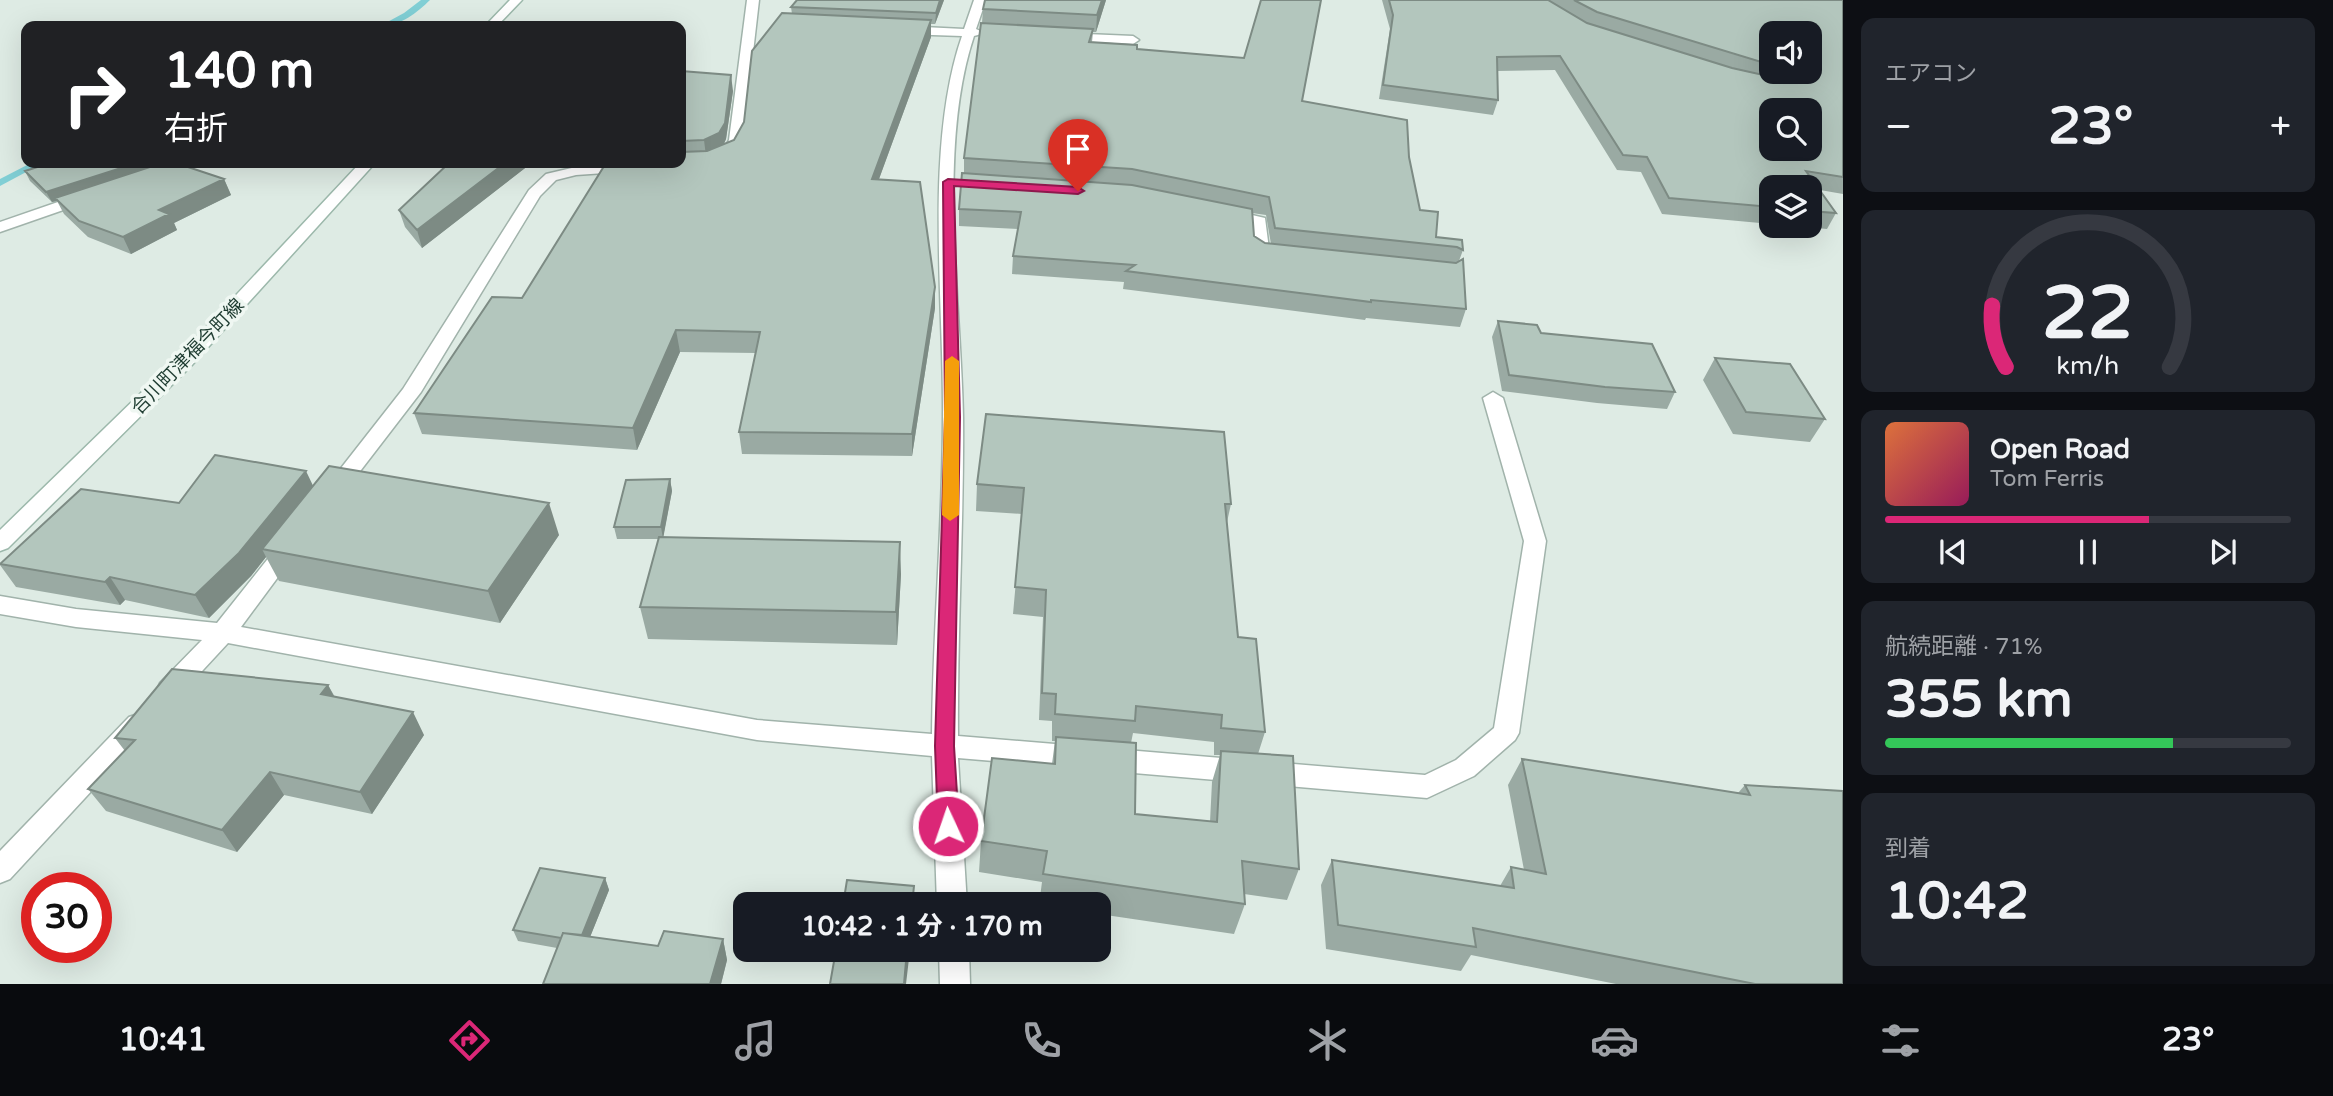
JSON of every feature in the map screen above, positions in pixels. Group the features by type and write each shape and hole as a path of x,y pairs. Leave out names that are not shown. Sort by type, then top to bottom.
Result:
{"street":[{"path":"496,21 516,0"},
{"path":"709,163 729,155 736,140 757,22 753,0"},
{"path":"951,892 945,746 953,417 953,91 966,33 980,0"},
{"path":"885,29 994,34"},
{"path":"1050,36 1133,40"},
{"name":"合川町津福今町線","path":"0,543 185,361 363,168"},
{"path":"326,501 411,392 534,193 551,177 631,168"},
{"path":"0,226 102,192"},
{"path":"1207,210 1259,221 1261,253 1288,256"},
{"path":"0,604 76,618 223,632 757,730 1427,787 1465,768 1506,733 1535,541 1493,398"},
{"path":"0,870 223,632 300,534"},
{"path":"954,962 955,984"}],"building":[{"path":"797,0 940,0 936,13 791,7"},
{"path":"985,0 1102,0 1097,15 983,9"},
{"path":"1261,0 1321,0 1302,101 1407,120 1409,157 1420,210 1438,212 1436,237 1462,240 1463,250 1457,247 1275,228 1269,197 1132,169 964,158 981,23 1093,29 1089,42 1244,58"},
{"path":"1389,0 1548,0 1587,23 1759,74 1759,84 1822,84 1822,21 1759,21 1759,61 1597,12 1574,0 1843,0 1843,177 1806,171 1809,175 1759,175 1759,206 1669,198 1647,157 1623,155 1560,56 1497,57 1498,100 1383,85 1393,15"},
{"path":"782,13 931,20 872,179 920,182 935,287 912,434 739,432 760,332 676,330 633,428 414,413 492,297 522,298 603,168 686,168 686,152 707,151 734,140 744,122 752,51"},
{"path":"686,71 731,75 725,123 719,133 704,140 686,141"},
{"path":"34,168 121,168 46,192 25,171"},
{"path":"147,168 191,168 224,179 159,210 169,214 123,237 79,221 55,198"},
{"path":"444,168 498,168 417,230 399,210"},
{"path":"962,173 1132,185 1252,209 1254,236 1265,243 1456,263 1463,259 1466,309 1371,302 1126,271 1135,265 1013,256 1021,212 959,209"},
{"path":"1822,193 1836,213 1822,212"},
{"path":"1498,321 1537,325 1541,333 1652,344 1675,392 1605,387 1509,375"},
{"path":"1715,358 1790,364 1825,419 1746,412"},
{"path":"986,414 1224,432 1231,504 1225,504 1238,637 1256,639 1265,732 1221,728 1222,715 1136,706 1135,721 1055,714 1056,694 1042,693 1046,590 1015,587 1024,488 977,484"},
{"path":"215,455 306,471 239,553 195,595 110,577 105,582 0,564 81,489 179,503"},
{"path":"329,466 549,503 488,591 262,549"},
{"path":"670,479 661,527 614,527 626,480"},
{"path":"659,537 900,542 896,612 640,607"},
{"path":"172,669 328,685 321,694 413,712 360,792 270,772 222,830 88,789 135,740 115,738"},
{"path":"1056,737 1136,743 1135,814 1217,822 1221,751 1293,756 1299,869 1242,861 1245,904 1043,874 1047,851 981,841 992,758 1055,764"},
{"path":"1522,759 1750,795 1745,785 1843,791 1843,984 1755,984 1473,928 1476,947 1338,925 1332,860 1514,888 1511,867 1546,874"},
{"path":"540,868 605,878 582,935 563,933 561,938 513,930"},
{"path":"847,880 914,886 913,892 845,892"},
{"path":"664,931 723,939 710,984 543,984 563,933 658,946"},
{"path":"834,962 906,962 904,984 830,984"}],"waterway":[{"path":"394,21 426,0"},
{"path":"0,183 28,168"}],"slow traffic":[{"path":"950,515 952,361"}],"route":[{"path":"948,826 945,746 953,417 948,182 1078,191"}]}
